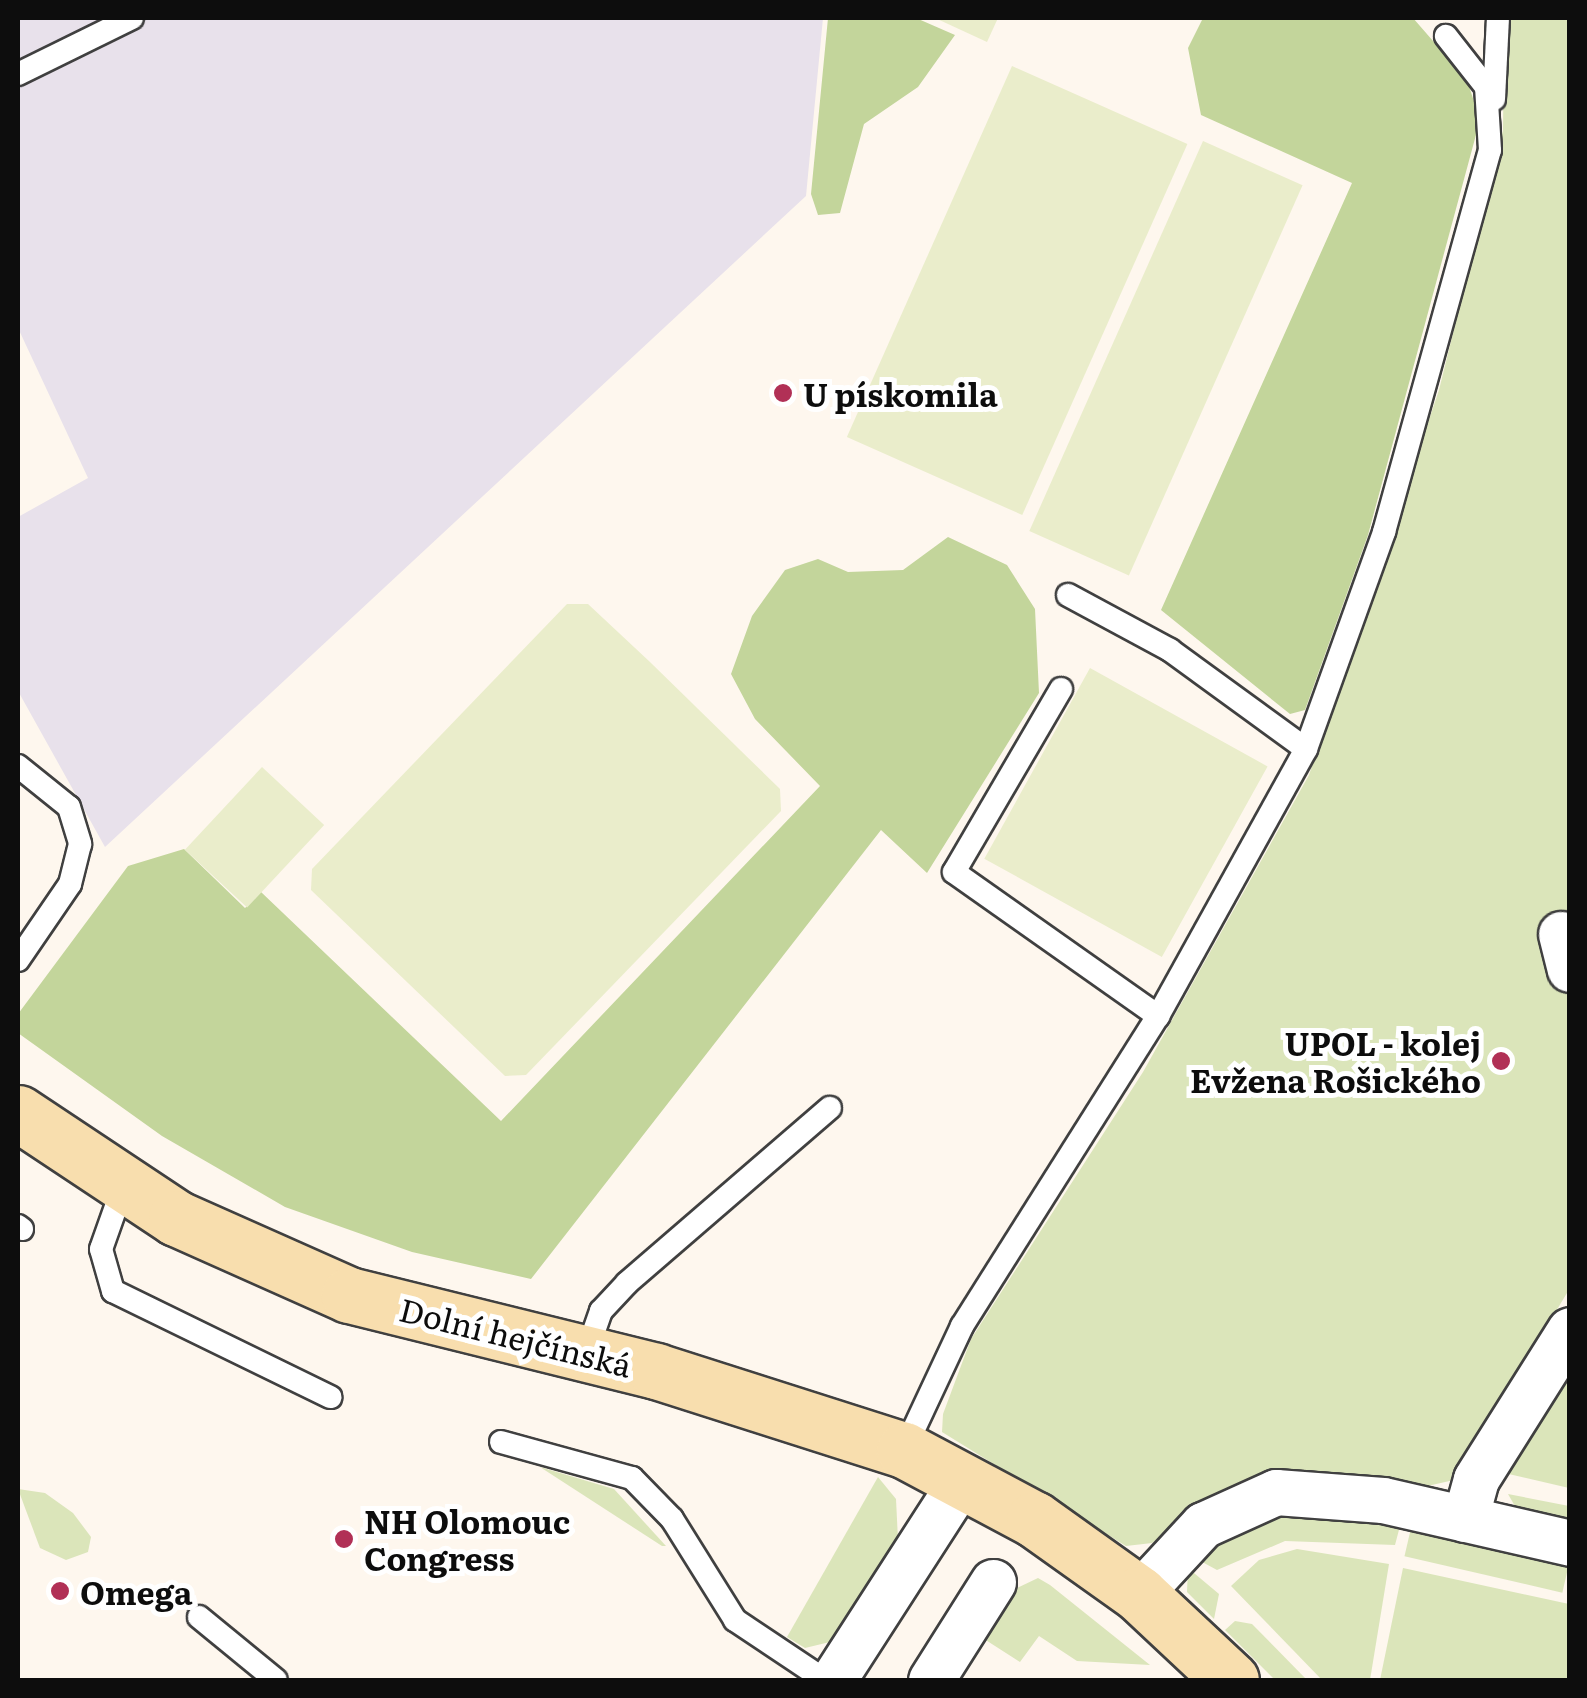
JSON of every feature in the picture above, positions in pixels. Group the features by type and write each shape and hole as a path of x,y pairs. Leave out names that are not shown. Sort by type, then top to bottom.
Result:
{"main road":[{"name":"Dolní hejčínská","path":"18,1113 123,1187 349,1295 586,1354 904,1450 1034,1519 1140,1594 1231,1680"}],"street":[{"path":"1466,1519 1476,1479 1569,1356"},
{"path":"833,1680 963,1478"},
{"path":"1140,1594 1203,1525 1276,1492 1336,1493 1570,1544"},
{"path":"931,1680 993,1582"}],"lane":[{"path":"18,74 132,18"},
{"path":"904,1450 962,1326 1158,1016 1306,749 1419,411 1493,107 1498,18"},
{"path":"1446,36 1493,107"},
{"path":"1068,595 1170,650 1306,749"},
{"path":"1061,689 954,872 1158,1016"},
{"path":"18,766 69,807 80,844 70,884 18,960"},
{"path":"586,1354 601,1311 627,1284 830,1108"},
{"path":"123,1187 101,1249 113,1291 330,1397"},
{"path":"501,1442 632,1478 672,1518 735,1620 825,1680"},
{"path":"199,1617 276,1680"}],"shaded area":[{"path":"18,18 823,18 806,196 105,847 18,691 18,517 88,478 18,328"}],"green space":[{"path":"828,18 916,18 955,35 918,87 864,124 840,213 818,215 811,194"},
{"path":"935,18 998,18 987,42"},
{"path":"1203,18 1413,18 1467,80 1480,120 1368,535 1305,710 1290,714 1161,610 1352,183 1201,115 1188,48"},
{"path":"1504,18 1569,18 1570,1288 1454,1480 1423,1487 1274,1472 1224,1489 1152,1543 1126,1546 942,1432 943,1414 971,1339 1143,1072 1309,775 1439,390 1503,130"},
{"path":"1012,66 1187,144 1022,515 847,437"},
{"path":"1203,141 1303,185 1129,575 1029,531"},
{"path":"948,537 1007,565 1035,609 1039,693 927,873 881,830 531,1279 412,1252 285,1207 162,1136 18,1033 18,1014 128,866 184,849 245,908 261,892 501,1121 820,786 755,719 731,674 752,616 785,570 818,559 848,572 903,570"},
{"path":"567,604 588,604 650,662 780,789 781,811 526,1075 505,1076 311,890 312,869"},
{"path":"1090,668 1268,766 1162,957 984,859"},
{"path":"262,767 324,825 247,908 185,850"},
{"path":"1569,1347 1569,1488 1500,1472"},
{"path":"540,1467 614,1489 666,1546 662,1546"},
{"path":"878,1477 896,1499 898,1540 834,1641 805,1648 787,1637"},
{"path":"18,1489 45,1493 73,1513 91,1537 88,1552 66,1560 40,1548"},
{"path":"1508,1494 1569,1506 1569,1524 1516,1508"},
{"path":"1332,1513 1400,1526 1395,1545 1285,1541 1217,1570 1193,1557 1264,1515"},
{"path":"1411,1528 1569,1564 1562,1593 1404,1556"},
{"path":"1297,1549 1389,1564 1370,1680 1322,1680 1231,1586 1259,1560"},
{"path":"1188,1568 1219,1594 1214,1619 1187,1592"},
{"path":"1403,1568 1569,1604 1569,1680 1380,1680"},
{"path":"1038,1578 1150,1665 1077,1661 1039,1636 1020,1662 981,1637 1015,1589"},
{"path":"1235,1621 1252,1624 1307,1680 1275,1680 1225,1630"}],"place":[{"name":"U pískomila","path":"783,393"},
{"name":"UPOL - kolej Evžena Rošického","path":"1501,1061"},
{"name":"NH Olomouc Congress","path":"344,1539"},
{"name":"Omega","path":"60,1591"}]}
